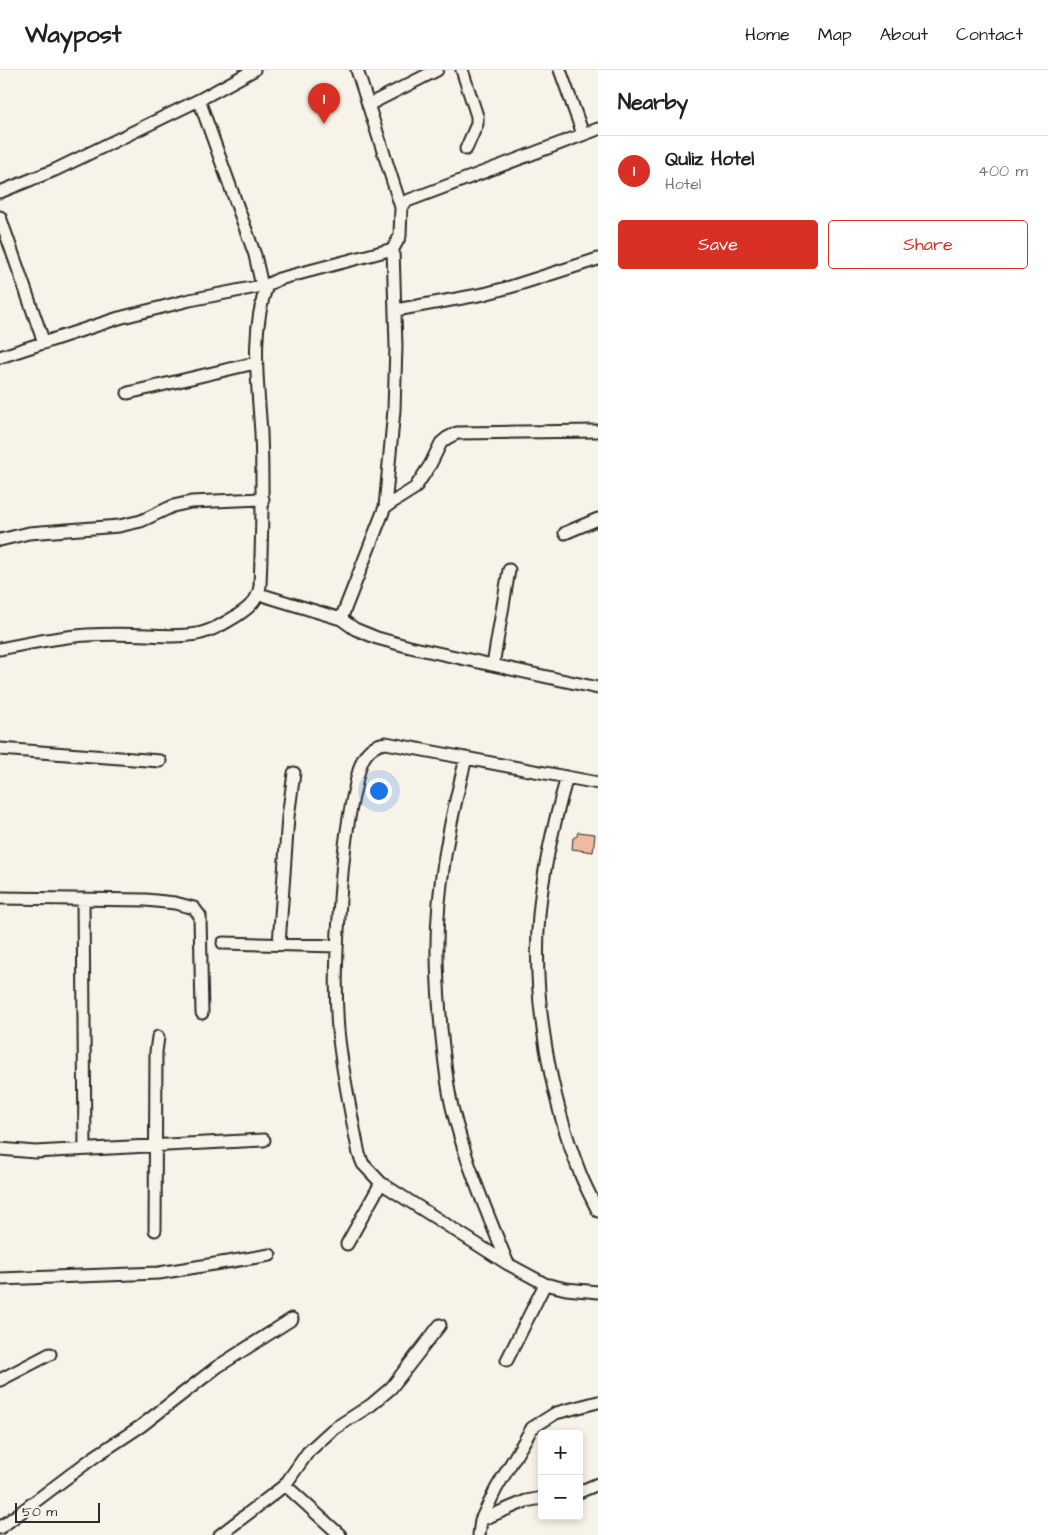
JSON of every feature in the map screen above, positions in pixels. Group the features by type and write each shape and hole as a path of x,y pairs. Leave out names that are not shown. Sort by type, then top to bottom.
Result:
{"street":[{"path":"0,192 55,170 199,100 236,74 254,70"},
{"path":"341,620 385,507 394,410 396,310 393,249 400,236 401,207 357,70"},
{"path":"368,105 437,70"},
{"path":"462,70 477,116 477,124 466,149"},
{"path":"560,70 583,134"},
{"path":"0,649 41,640 86,635 179,636 198,634 214,629 230,620 254,603 259,594 263,499 256,363 259,309 265,286 199,100"},
{"path":"401,207 407,200 598,129"},
{"path":"0,217 44,343"},
{"path":"0,357 119,318 190,300 265,286 288,276 393,249"},
{"path":"396,310 501,289 598,259"},
{"path":"128,394 256,363"},
{"path":"385,507 415,488 441,443 457,433 598,431"},
{"path":"0,540 29,533 119,526 141,521 173,506 191,502 263,499"},
{"path":"565,533 598,519"},
{"path":"493,665 509,570"},
{"path":"259,594 341,620 355,629 389,642 598,688"},
{"path":"598,784 386,743 374,746 364,756 349,816 340,896 336,993 338,1032 350,1109 362,1164 381,1183 508,1264 545,1284 566,1289 598,1292"},
{"path":"0,748 160,761"},
{"path":"466,758 447,841 442,877 437,952 440,1016 447,1083 457,1127 479,1195 508,1264"},
{"path":"279,944 288,818 294,773"},
{"path":"567,777 550,844 539,916 540,1015 562,1119 580,1173 598,1211"},
{"path":"0,898 161,901 194,908 200,916 202,1013"},
{"path":"83,899 85,1149"},
{"path":"223,943 337,946"},
{"path":"155,1230 156,1052 158,1036"},
{"path":"0,1149 35,1152 264,1140"},
{"path":"347,1244 381,1183"},
{"path":"0,1279 159,1273 270,1255"},
{"path":"507,1360 545,1284"},
{"path":"0,1528 94,1457 141,1426 217,1367 292,1319"},
{"path":"220,1535 285,1485 308,1452 332,1430 371,1405 391,1388 440,1325"},
{"path":"0,1380 50,1354"},
{"path":"479,1535 481,1520 496,1489 532,1428 556,1413 598,1402"},
{"path":"583,1490 598,1484"},
{"path":"285,1485 340,1535"},
{"path":"481,1520 526,1501 538,1499"}],"building":[{"path":"578,832 595,834 593,852 572,849 573,838 577,836"}],"place":[{"name":"Quliz Hotel","path":"324,124"}]}
